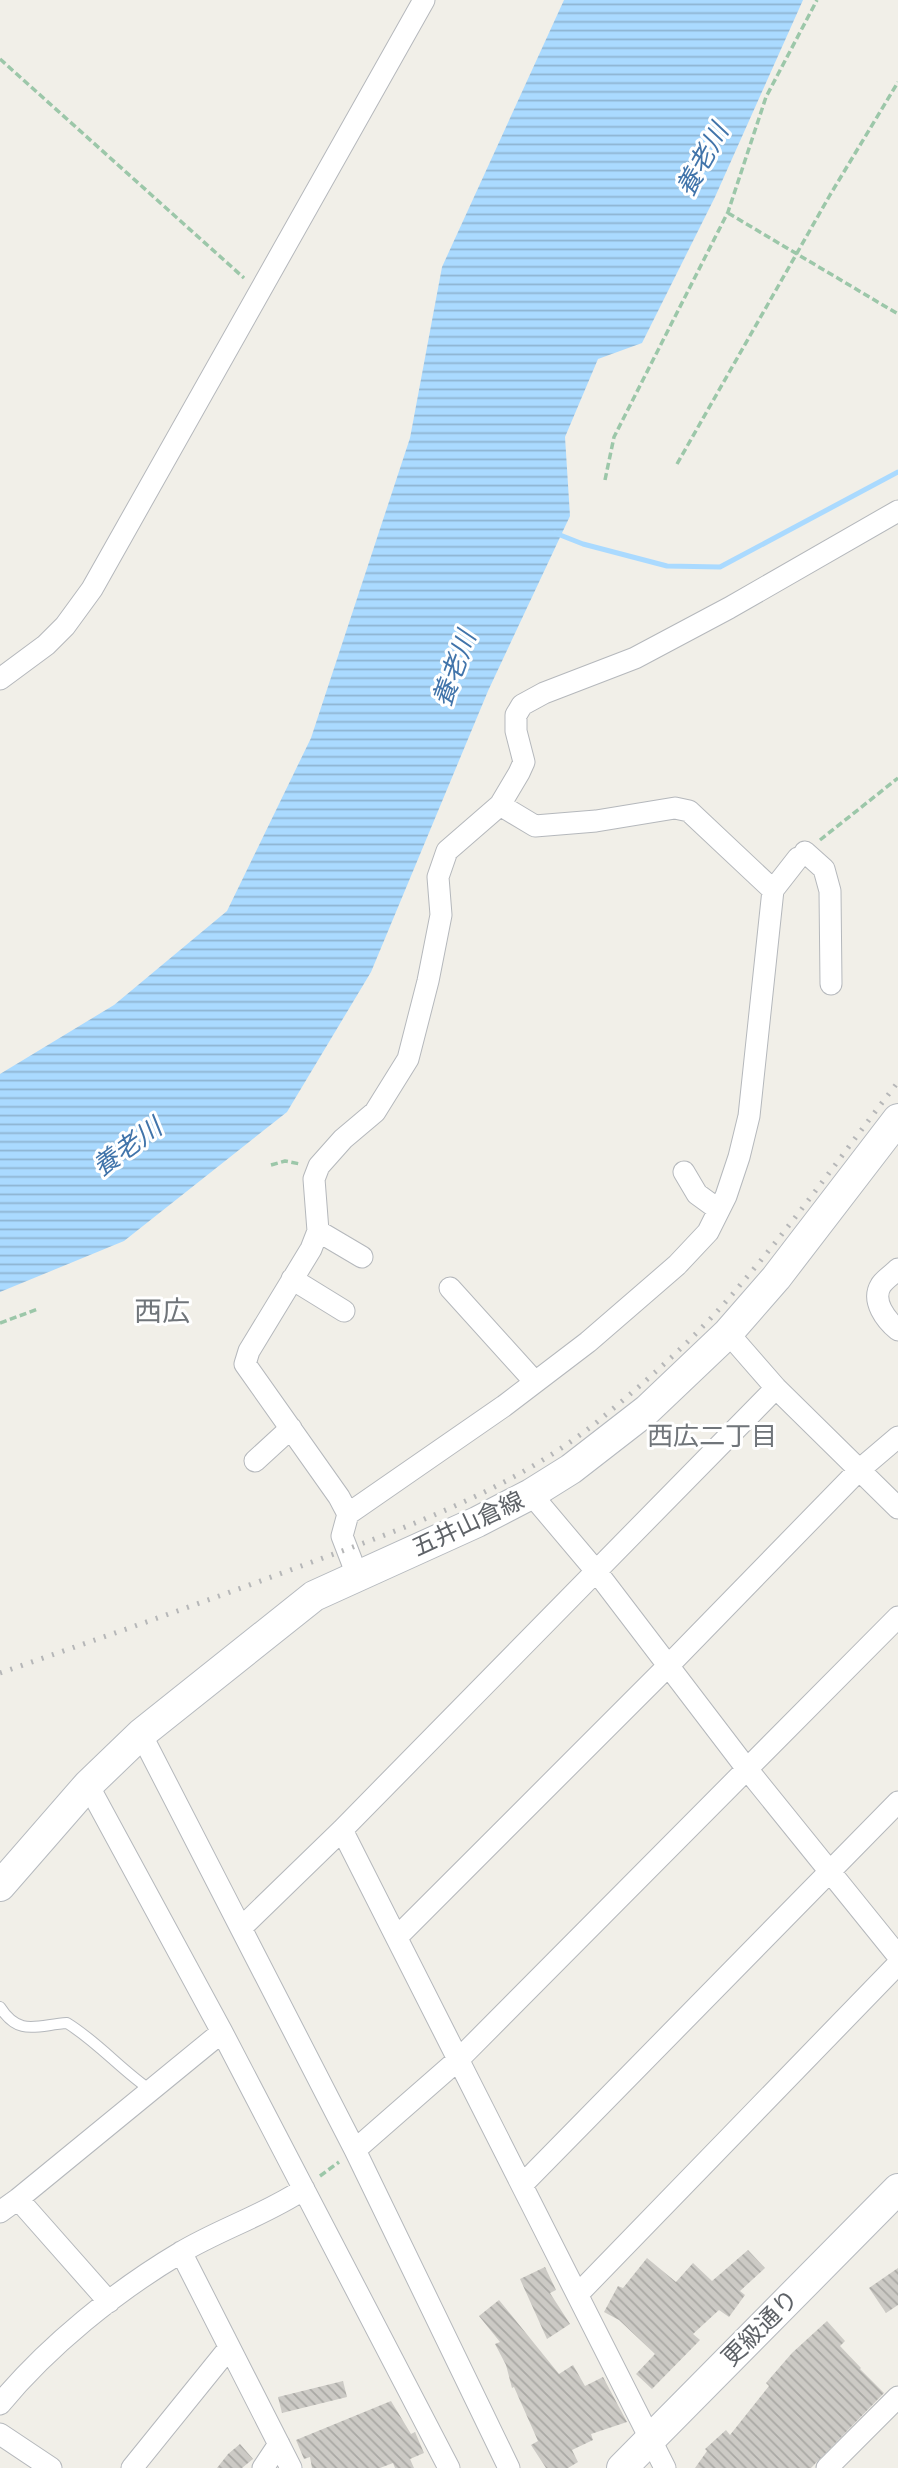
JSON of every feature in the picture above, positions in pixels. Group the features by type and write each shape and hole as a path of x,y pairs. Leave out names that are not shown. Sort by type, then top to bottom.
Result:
{"main road":[{"name":"五井山倉線","path":"0,1886 88,1785 141,1734 314,1596 477,1522 531,1494 571,1469 647,1410 728,1333 776,1278 898,1119"},
{"name":"更級通り","path":"622,2468 898,2189"}],"street":[{"path":"0,679 47,645 65,626 92,589 424,0"},
{"path":"348,1514 339,1497 245,1364 255,1340 311,1249 318,1231 314,1179 319,1166 343,1139 375,1112 408,1059 441,915 438,877 446,851 500,805 524,762 516,731 516,715 522,705 544,693 635,658 729,608 898,511"},
{"path":"500,805 535,826 596,821 675,808 689,811 773,890"},
{"path":"357,1575 342,1536 348,1514 588,1342 677,1265 708,1232 739,1157 749,1116 773,890 801,855 824,869 830,891 831,984"},
{"path":"684,1172 697,1194 719,1210"},
{"path":"318,1231 362,1257"},
{"path":"898,1269 881,1286 877,1300 881,1310 898,1330"},
{"path":"292,1279 344,1311"},
{"path":"450,1288 535,1382"},
{"path":"728,1333 776,1388 898,1508"},
{"path":"241,1928 342,1830 776,1388"},
{"path":"255,1461 291,1428"},
{"path":"397,1937 858,1471 898,1437"},
{"path":"531,1494 596,1571 747,1769 898,1956"},
{"path":"355,2150 458,2059 898,1617"},
{"path":"141,1734 355,2150 509,2468"},
{"path":"88,1785 222,2032 449,2468"},
{"path":"522,2185 898,1802"},
{"path":"342,1830 665,2468"},
{"path":"578,2294 898,1964"},
{"path":"0,2212 222,2032"},
{"path":"0,2404 20,2379 63,2338 109,2302 181,2252 282,2204 304,2189"},
{"path":"19,2199 109,2302"},
{"path":"181,2252 291,2468"},
{"path":"132,2468 229,2348"},
{"path":"827,2468 898,2398"},
{"path":"0,2434 51,2468"},
{"path":"263,2468 279,2444"}],"lane":[{"path":"0,2007 12,2024 22,2028 67,2024 152,2091"}],"path":[{"path":"605,480 614,437 728,212 766,97 817,0"},
{"path":"0,59 259,291"},
{"path":"677,464 830,195 898,82"},
{"path":"728,212 898,314"},
{"path":"801,855 898,778"},
{"path":"271,1165 285,1161 319,1166"},
{"path":"0,1323 38,1309"},
{"path":"304,2189 355,2150"}],"water":[{"name":"養老川","path":"564,0 803,0 715,197 642,343 598,359 565,437 570,516 488,691 371,972 287,1112 124,1241 0,1292 0,1074 114,1005 227,911 311,738 410,438 442,267"}],"building":[{"path":"748,2250 765,2268 740,2291 745,2295 729,2317 719,2310 693,2334 700,2340 652,2389 636,2374 655,2354 619,2320 604,2312 618,2286 623,2288 647,2258 676,2282 693,2263 712,2281"},
{"path":"545,2267 556,2290 550,2293 570,2324 547,2339 520,2279"},
{"path":"898,2268 898,2305 886,2313 869,2288"},
{"path":"499,2300 559,2374 573,2365 585,2386 603,2377 627,2422 591,2434 593,2440 572,2450 578,2462 568,2468 546,2468 531,2445 538,2441 514,2387 512,2388 506,2365 495,2344 500,2342 479,2316"},
{"path":"827,2321 845,2341 840,2346 884,2393 811,2468 695,2468 707,2451 705,2449 726,2430 730,2435 769,2386 766,2383 792,2353"},
{"path":"343,2381 347,2397 282,2413 278,2397"},
{"path":"391,2401 411,2434 415,2432 424,2453 410,2459 414,2468 395,2468 393,2463 380,2468 312,2468 310,2457 304,2459 296,2440"},
{"path":"240,2444 253,2459 242,2468 217,2468 228,2454"}],"waterway":[{"path":"555,533 583,544 667,566 720,567 898,472"}],"railway":[{"path":"0,1673 373,1540 490,1489 563,1447 654,1373 725,1303 781,1235 898,1082"}],"district":[{"name":"西広","path":"162,1311"},
{"name":"西広二丁目","path":"712,1436"}]}
